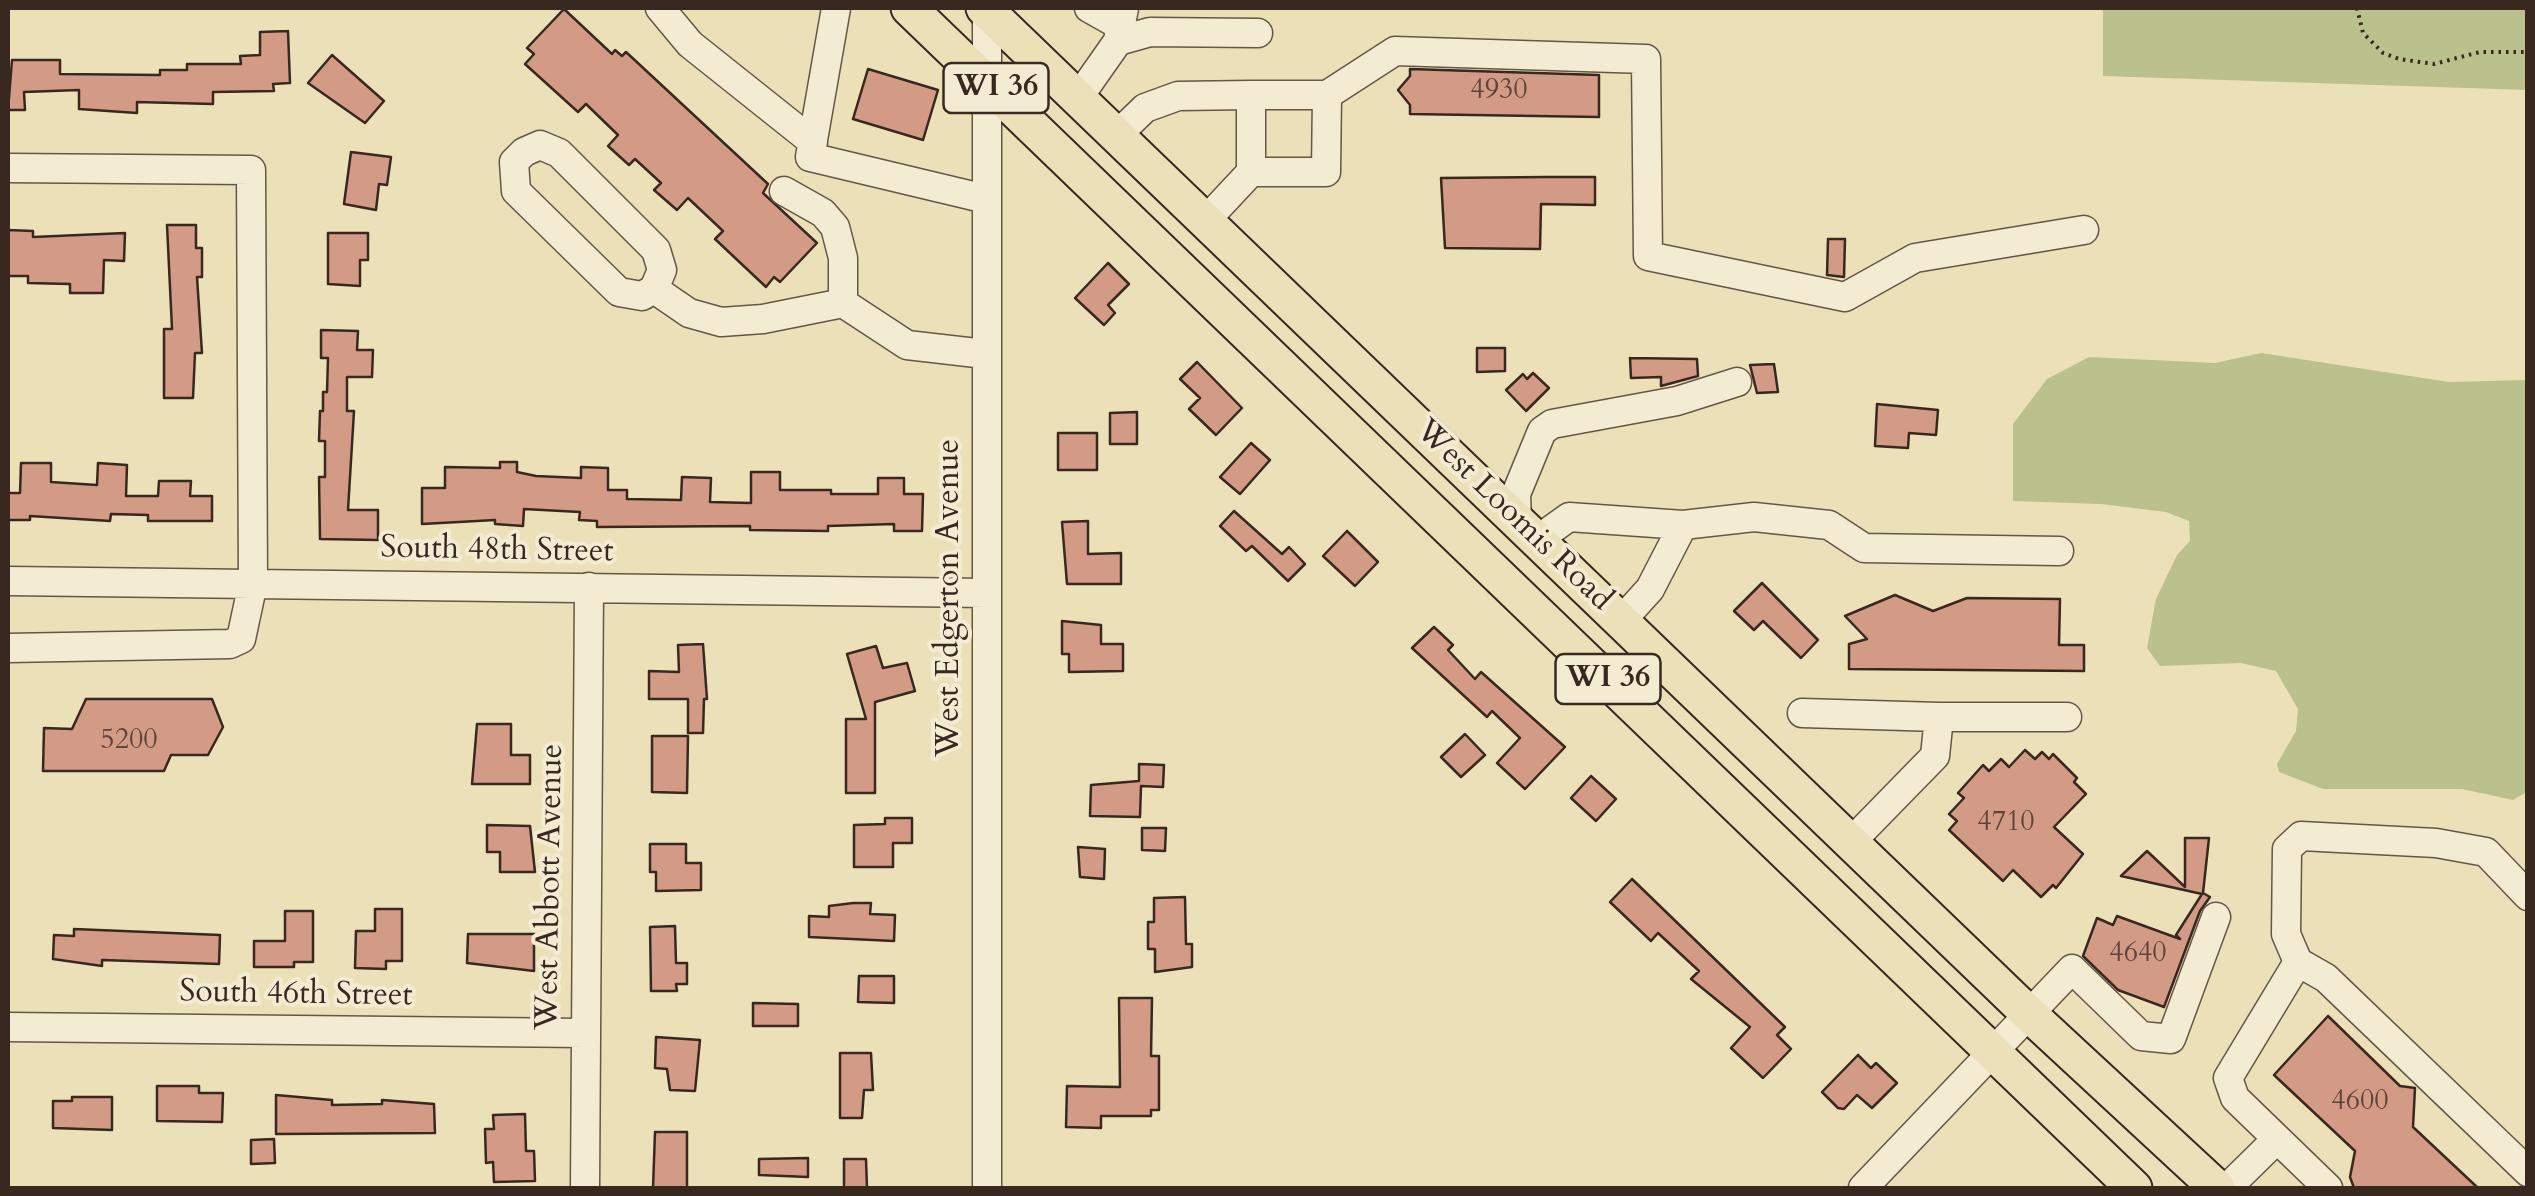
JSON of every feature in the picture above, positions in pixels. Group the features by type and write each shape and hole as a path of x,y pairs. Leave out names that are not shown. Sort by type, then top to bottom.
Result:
{"main road":[{"name":"West Loomis Road","path":"909,8 2134,1188"},
{"name":"West Loomis Road","path":"986,8 2029,1014 2217,1188"},
{"path":"1081,170 1117,135"},
{"path":"1482,557 1527,530"}],"street":[{"path":"660,8 690,44 813,142"},
{"path":"836,8 810,157 986,199"},
{"name":"West Edgerton Avenue","path":"986,8 987,1188"},
{"path":"1089,8 1121,25 1150,32 1258,32"},
{"path":"1078,98 1121,25"},
{"path":"1117,135 1145,108 1178,96 1327,95 1394,51 1646,59 1648,256 1845,297 1916,258 2084,230"},
{"path":"1207,219 1252,172 1251,95"},
{"path":"1252,172 1326,172 1327,95"},
{"path":"540,145 559,153 656,250 662,270 654,289 642,296 619,292 516,191 514,162 540,145"},
{"path":"8,168 252,170 253,583 241,639 230,644 8,648"},
{"path":"784,191 822,213 835,227 843,258 843,303"},
{"path":"654,289 689,313 721,322 763,319 843,303 907,345 936,352 985,354"},
{"path":"1737,382 1677,402 1552,424 1542,431 1516,494 1527,530 1569,517 1684,525 1754,517 1829,526 1864,548 2059,551"},
{"path":"1621,621 1650,589 1684,525"},
{"name":"South 48th Street","path":"8,582 986,592"},
{"name":"West Abbott Avenue","path":"585,1188 589,587"},
{"path":"1802,714 2067,717"},
{"path":"1851,842 1935,756 1939,717"},
{"path":"2528,896 2486,852 2436,843 2301,836 2286,849 2286,934 2298,962 2326,978 2528,1172"},
{"path":"1864,1188 2072,969 2141,1036 2171,1039 2216,918"},
{"path":"2298,962 2228,1078 2235,1098 2328,1188"},
{"name":"South 46th Street","path":"8,1026 584,1033"},
{"path":"2227,1188 2277,1139"}],"path":[{"path":"2357,8 2363,33 2384,53 2399,60 2434,64 2480,52 2528,52"}],"green space":[{"path":"2103,8 2527,8 2527,90 2103,76"},
{"path":"2261,353 2449,382 2527,380 2527,792 2513,800 2462,789 2323,789 2279,772 2277,764 2296,731 2298,709 2276,671 2241,663 2160,666 2147,648 2156,599 2177,555 2190,541 2189,521 2166,512 2101,504 2013,501 2013,424 2047,379 2089,357 2215,363"}],"building":[{"path":"564,9 612,54 615,50 622,56 626,52 768,184 763,193 817,243 780,282 774,277 766,287 715,239 723,231 688,198 677,210 654,190 661,183 635,159 629,165 608,146 618,135 586,104 578,112 525,64 534,54 527,48"},
{"path":"288,31 290,83 273,84 274,91 213,92 213,104 137,102 137,113 79,109 79,90 24,92 25,110 8,110 12,60 60,60 60,74 160,75 160,70 187,70 187,64 241,64 240,56 260,55 260,32"},
{"path":"332,55 384,101 365,123 308,83"},
{"path":"868,69 938,90 923,140 853,119"},
{"path":"1410,69 1599,75 1599,117 1410,114 1410,105 1398,90 1410,76"},
{"path":"351,152 391,157 387,185 379,184 376,210 344,204"},
{"path":"1595,177 1595,205 1541,204 1540,249 1445,248 1441,178"},
{"path":"167,225 196,225 196,248 202,248 202,277 197,277 202,353 195,353 193,398 164,398 164,329 172,329"},
{"path":"8,230 33,231 33,237 125,233 124,261 104,260 103,293 70,293 70,284 28,283 28,276 8,276"},
{"path":"328,233 368,233 368,260 360,260 360,286 328,284"},
{"path":"1828,239 1845,239 1844,277 1827,275"},
{"path":"1108,263 1129,284 1108,305 1115,313 1104,325 1075,298"},
{"path":"321,330 358,331 357,350 373,350 372,377 347,377 347,411 354,411 348,510 378,510 378,540 320,539 319,477 325,477 325,441 319,441 320,411 323,392 327,392 328,358 321,358"},
{"path":"1477,348 1505,348 1505,371 1477,372"},
{"path":"1630,358 1697,359 1698,376 1661,386 1661,377 1631,378"},
{"path":"1197,362 1242,408 1216,435 1189,409 1200,398 1180,379"},
{"path":"1774,364 1778,392 1757,393 1750,365"},
{"path":"1533,373 1549,388 1526,411 1506,390 1523,374 1527,379"},
{"path":"1877,404 1938,410 1936,435 1909,433 1908,448 1875,446"},
{"path":"1137,412 1137,444 1110,444 1110,413"},
{"path":"1058,433 1097,433 1097,470 1058,470"},
{"path":"1251,443 1270,460 1240,494 1220,477"},
{"path":"500,462 517,462 517,472 536,476 581,478 581,467 608,468 608,490 627,490 627,499 681,500 682,477 711,478 710,502 751,503 751,472 780,472 780,490 831,490 831,494 878,494 878,478 904,478 904,494 923,494 922,531 894,531 894,524 828,526 828,531 750,530 750,526 597,527 597,521 579,520 580,512 524,509 523,526 495,524 495,520 422,524 422,488 445,488 445,467 500,468"},
{"path":"21,463 51,463 51,482 97,485 98,463 127,465 126,496 158,496 159,481 191,481 190,496 212,496 212,521 148,521 148,515 111,514 110,521 30,516 30,520 8,520 8,493 20,493"},
{"path":"1234,511 1282,554 1289,547 1305,564 1288,581 1252,546 1246,551 1220,526"},
{"path":"1088,521 1088,554 1121,553 1121,584 1067,584 1062,522"},
{"path":"1347,531 1378,562 1355,586 1323,556"},
{"path":"1762,583 1818,640 1801,658 1763,621 1754,630 1734,611"},
{"path":"1895,595 1933,611 1967,598 2060,599 2059,645 2084,645 2084,671 1849,669 1849,644 1867,639 1845,616"},
{"path":"1062,621 1101,625 1101,644 1123,644 1123,671 1069,672 1069,654 1062,654"},
{"path":"1434,627 1453,645 1448,650 1475,679 1481,672 1565,747 1525,789 1497,763 1520,738 1492,711 1487,717 1412,648"},
{"path":"703,644 707,699 703,733 688,733 688,699 649,699 649,671 679,672 678,645"},
{"path":"876,646 883,668 907,663 915,691 875,702 875,793 846,793 846,719 866,719 847,654"},
{"path":"86,699 212,699 223,727 208,755 171,755 164,771 43,771 44,728 72,729"},
{"path":"477,724 511,724 511,755 530,755 530,784 472,784"},
{"path":"1465,734 1485,755 1461,777 1441,757"},
{"path":"652,736 688,736 687,793 652,792"},
{"path":"2025,750 2035,759 2042,752 2049,759 2053,754 2077,778 2074,782 2086,794 2054,827 2083,854 2056,888 2053,885 2041,897 2013,870 2003,881 1949,830 1957,821 1949,814 1964,798 1958,793 1983,765 1989,771 2001,759 2009,767"},
{"path":"1139,764 1164,765 1163,787 1141,786 1140,817 1090,816 1091,785 1139,781"},
{"path":"1591,776 1616,799 1596,821 1571,798"},
{"path":"885,818 912,818 912,843 893,843 893,867 854,867 854,825 885,824"},
{"path":"487,825 530,826 535,872 500,872 500,852 487,852"},
{"path":"1142,828 1166,828 1165,851 1142,850"},
{"path":"2185,838 2209,838 2203,893 2210,897 2200,911 2164,1007 2118,990 2083,956 2097,918 2113,925 2117,916 2180,939 2176,935 2202,894 2121,876 2147,851 2185,887"},
{"path":"650,844 686,844 686,863 701,863 701,890 656,891 656,872 650,872"},
{"path":"1078,847 1105,849 1104,879 1080,877"},
{"path":"1632,879 1785,1027 1777,1035 1791,1049 1763,1078 1731,1048 1750,1027 1691,979 1699,971 1658,933 1651,941 1610,902"},
{"path":"1185,897 1186,944 1192,944 1192,967 1155,972 1155,949 1148,949 1148,922 1154,922 1154,898"},
{"path":"871,903 870,914 895,915 894,941 809,937 809,916 829,917 829,906"},
{"path":"375,909 402,909 402,961 386,961 386,969 355,968 356,931 375,931"},
{"path":"285,911 313,911 313,962 294,962 294,967 254,967 254,941 285,941"},
{"path":"675,926 676,963 687,963 687,984 676,984 677,991 651,991 650,927"},
{"path":"74,929 220,935 219,964 102,960 102,966 53,959 54,935 74,936"},
{"path":"468,934 534,934 534,971 467,963"},
{"path":"859,976 894,976 894,1003 858,1002"},
{"path":"1119,998 1152,998 1151,1056 1159,1056 1159,1110 1151,1110 1151,1116 1101,1116 1101,1128 1066,1127 1067,1086 1120,1087"},
{"path":"753,1003 798,1004 798,1026 753,1026"},
{"path":"2328,1016 2400,1086 2415,1088 2413,1127 2478,1188 2354,1188 2350,1177 2355,1151 2274,1075"},
{"path":"656,1037 700,1040 695,1091 670,1090 667,1069 655,1068"},
{"path":"840,1053 871,1053 873,1090 864,1090 862,1118 840,1118"},
{"path":"1858,1055 1871,1068 1876,1063 1897,1083 1872,1108 1857,1095 1844,1109 1838,1108 1822,1092"},
{"path":"157,1086 199,1086 199,1093 223,1093 222,1122 157,1121"},
{"path":"276,1095 332,1100 332,1105 382,1104 382,1100 434,1104 435,1133 276,1134"},
{"path":"72,1097 112,1097 112,1130 53,1128 53,1101 72,1101"},
{"path":"525,1114 526,1151 534,1151 535,1181 494,1182 493,1162 486,1163 485,1129 494,1129 493,1115"},
{"path":"655,1132 687,1132 687,1188 653,1188"},
{"path":"274,1139 275,1163 251,1164 251,1140"},
{"path":"808,1158 808,1177 759,1175 759,1159"},
{"path":"844,1159 866,1159 867,1188 844,1188"}]}
